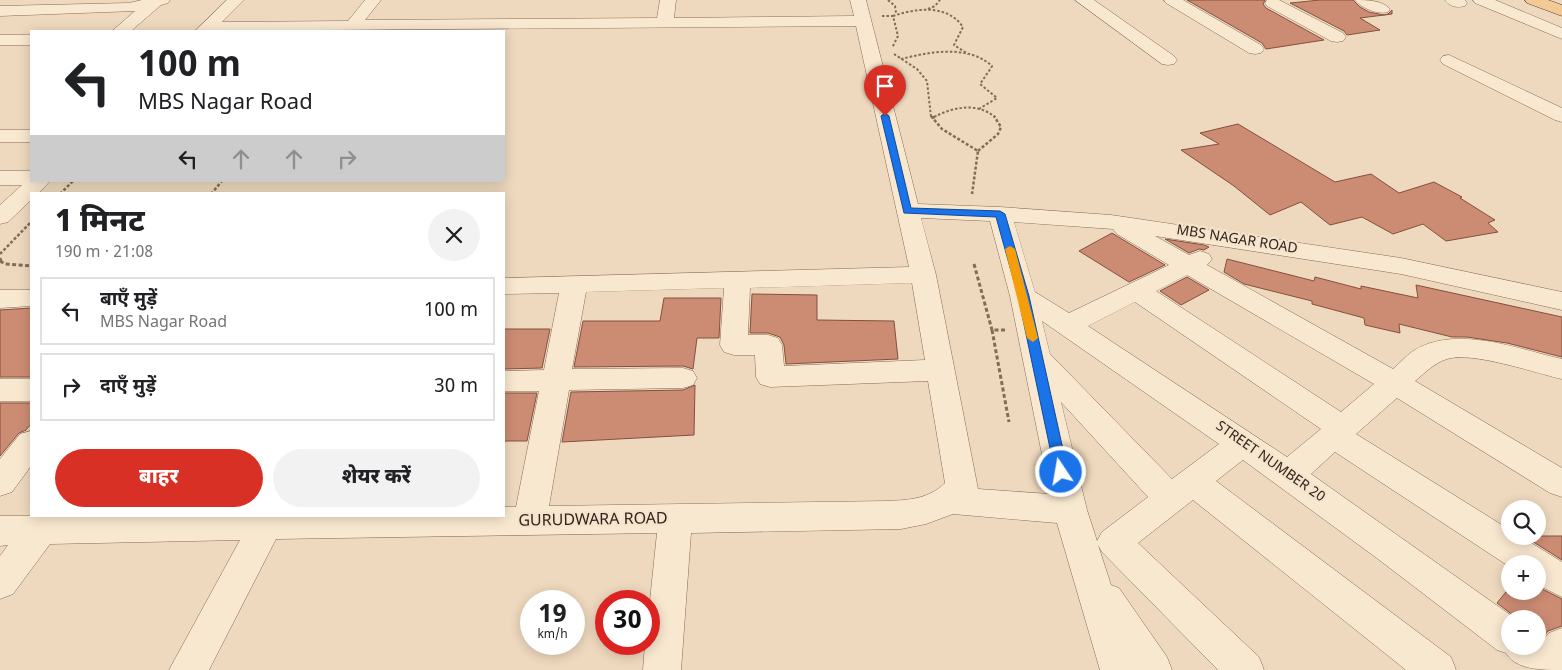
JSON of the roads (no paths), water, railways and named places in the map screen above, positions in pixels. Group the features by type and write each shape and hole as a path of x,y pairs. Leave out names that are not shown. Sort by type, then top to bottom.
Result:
{"main road":[{"path":"1533,0 1562,11"},
{"path":"1556,0 1562,2"}],"street":[{"path":"205,29 236,0"},
{"path":"353,25 373,0"},
{"path":"664,22 668,0"},
{"path":"1083,0 1168,60"},
{"path":"1172,0 1254,49"},
{"path":"1270,1 1290,0"},
{"path":"1363,0 1382,9"},
{"path":"1481,0 1562,34"},
{"path":"1506,0 1562,23"},
{"path":"1270,1 1337,37"},
{"path":"0,11 111,9 148,2"},
{"path":"122,30 148,2"},
{"path":"205,29 353,25 664,22 861,12 923,275 962,487 949,500 932,508 900,514 675,520"},
{"path":"0,40 30,40"},
{"path":"1449,60 1562,116"},
{"path":"0,136 30,136"},
{"path":"0,178 30,178"},
{"path":"0,218 38,182"},
{"name":"MBS NAGAR ROAD","path":"907,211 1000,214 1111,222 1402,266 1562,301"},
{"path":"1000,214 1024,296 1070,510 1118,670"},
{"path":"1111,222 1395,383 1562,484"},
{"path":"1068,325 1240,240"},
{"path":"505,286 923,275"},
{"path":"737,280 734,345 768,345 770,377 941,370"},
{"path":"530,521 574,284"},
{"path":"1137,291 1339,432 1521,555"},
{"name":"STREET NUMBER 20","path":"1024,296 1243,443 1501,630"},
{"path":"0,299 30,298"},
{"path":"1034,344 1182,490 1437,670"},
{"path":"1288,475 1424,358 1444,348 1472,348 1562,369"},
{"path":"505,381 683,378"},
{"path":"0,390 30,390"},
{"path":"1243,443 1114,542 1245,670"},
{"path":"0,483 30,444"},
{"path":"949,500 1070,510"},
{"name":"GURUDWARA ROAD","path":"0,531 256,522 675,520 662,670"},
{"path":"188,670 256,522"},
{"path":"0,583 41,530"},
{"path":"1546,571 1562,581"},
{"path":"1091,578 1153,670"}]}
